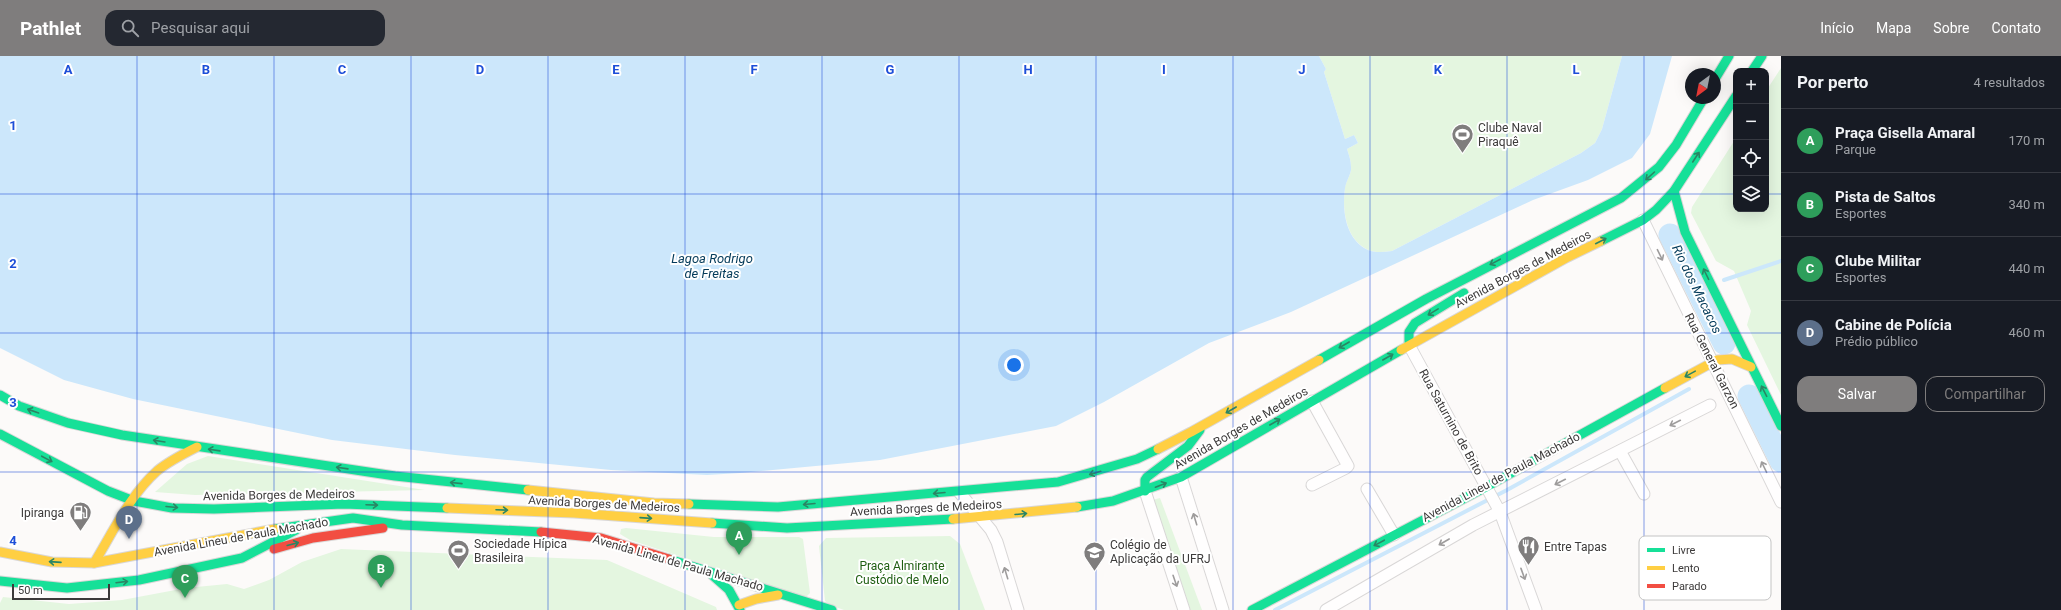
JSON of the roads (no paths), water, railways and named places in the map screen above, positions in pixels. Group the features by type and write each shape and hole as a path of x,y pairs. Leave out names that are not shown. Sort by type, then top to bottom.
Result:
{"main road":[{"path":"1721,68 1728,56"},
{"path":"1754,68 1762,56"},
{"name":"Avenida Borges de Medeiros","path":"0,434 108,491 134,501 172,508 214,509 344,504 574,513 787,528 982,517 1062,510 1112,502 1181,477 1408,345 1566,258 1643,220 1656,210 1674,191 1733,101"},
{"name":"Avenida Borges de Medeiros","path":"0,396 19,406 68,423 122,435 395,476 654,503 778,507 1058,482 1094,473 1138,458 1202,426 1426,299 1621,198 1639,185 1659,167 1676,146 1700,104"},
{"path":"1674,191 1686,232 1781,426"},
{"path":"1494,274 1514,261 1534,243"},
{"path":"1408,345 1409,332 1415,323 1475,286"},
{"name":"Avenida Lineu de Paula Machado","path":"1252,610 1487,488 1712,362 1731,358 1751,367"},
{"path":"1145,491 1145,480 1185,450 1194,440 1202,426"},
{"path":"94,563 144,485 157,471 172,460 197,447"},
{"path":"242,558 344,504"},
{"name":"Avenida Lineu de Paula Machado","path":"0,552 52,562 94,563 309,523 353,518 402,525 556,533 601,538 832,610"},
{"path":"0,581 67,588 139,580 242,558 313,538 402,525"},
{"path":"706,571 729,590 739,608 756,599 782,594"}],"street":[{"name":"Rua General Garzon","path":"1643,220 1781,502"},
{"name":"Rua Saturnino de Brito","path":"1408,345 1499,510 1536,610"},
{"path":"1312,401 1348,466 1312,485"},
{"path":"1328,610 1499,510 1620,452 1710,405"},
{"path":"1620,452 1644,494"},
{"path":"1181,477 1223,610"},
{"path":"1367,489 1394,535"},
{"path":"1145,491 1184,610"},
{"path":"959,492 982,517 997,542 1018,610"}],"water":[{"name":"Lagoa Rodrigo de Freitas","path":"0,56 1319,56 1326,69 1324,72 1345,139 1354,135 1358,143 1347,149 1351,169 1344,197 1347,223 1354,239 1360,245 1368,250 1380,252 1392,251 1581,153 1595,143 1602,129 1622,56 1672,56 1650,134 1632,158 1588,180 1533,200 1291,312 1209,343 1104,402 1056,426 880,460 707,475 611,470 455,455 332,440 133,399 64,380 0,348"}],"waterway":[{"name":"Rio dos Macacos","path":"1670,235 1724,343"},
{"path":"1724,280 1781,261"},
{"path":"1275,610 1507,490 1689,389"},
{"name":"Rio dos Macacos","path":"1749,396 1781,461"}],"place":[{"name":"Clube Naval Piraquê","path":"1463,154"},
{"name":"Ipiranga","path":"80,532"},
{"name":"Cabine de Polícia","path":"129,539"},
{"name":"Praça Gisella Amaral","path":"739,555"},
{"name":"Entre Tapas","path":"1529,566"},
{"name":"Sociedade Hípica Brasileira","path":"458,570"},
{"name":"Colégio de Aplicação da UFRJ","path":"1094,572"},
{"name":"Pista de Saltos","path":"381,588"},
{"name":"Clube Militar","path":"185,598"}],"park label":[{"name":"Praça Almirante Custódio de Melo","path":"902,573"}]}
